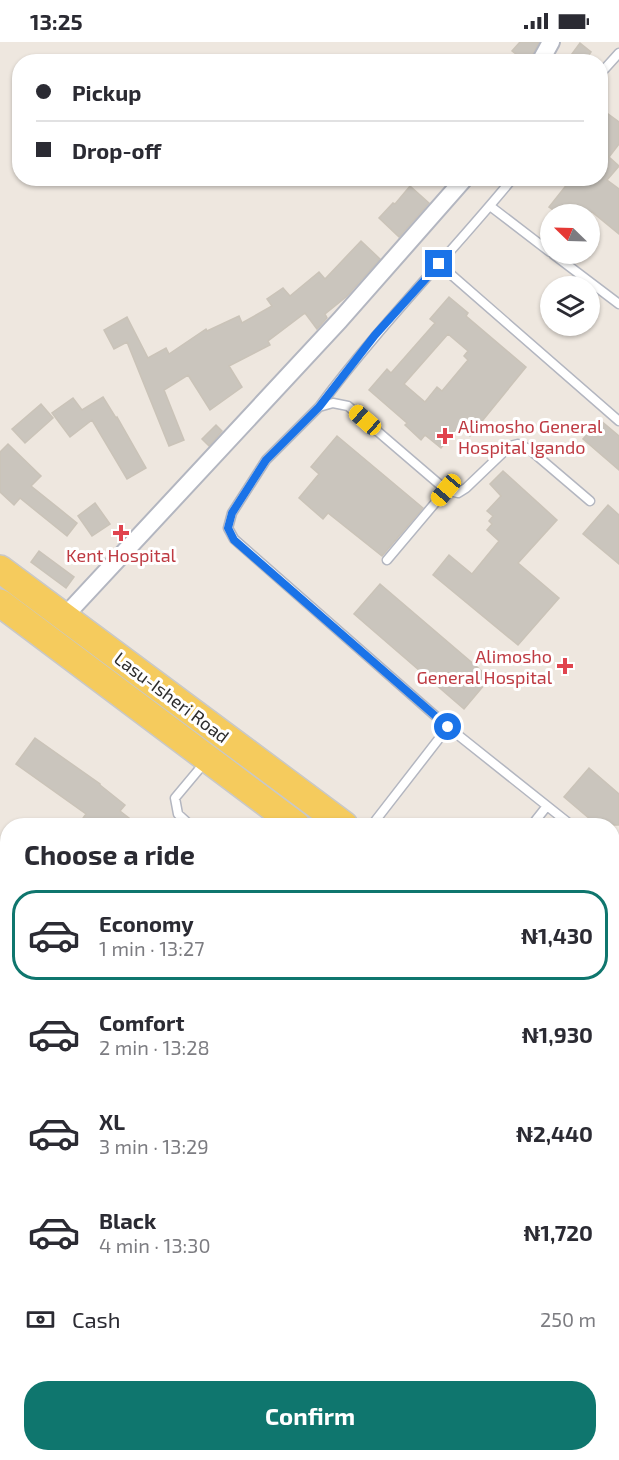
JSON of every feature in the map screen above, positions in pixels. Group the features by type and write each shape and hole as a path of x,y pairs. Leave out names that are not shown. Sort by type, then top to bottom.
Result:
{"main road":[{"name":"Lasu-Isheri Road","path":"0,569 335,818"},
{"name":"Lasu-Isheri Road","path":"0,603 208,759 280,818"}],"street":[{"path":"64,616 340,320 459,186"}],"lane":[{"path":"608,65 619,53"},
{"path":"506,186 382,327 319,407 266,460 232,513 228,528 234,540 448,727 562,818"},
{"path":"490,206 540,244"},
{"path":"439,264 619,421"},
{"path":"566,264 619,304"},
{"path":"319,407 333,403 348,406 446,490 458,493 466,488 510,446 518,444 529,448 590,501"},
{"path":"387,560 446,490"},
{"path":"377,818 448,727"},
{"path":"182,818 177,814 175,798 208,759"},
{"path":"538,818 547,806"}],"building":[{"path":"520,42 539,42 533,54 516,54 512,51"},
{"path":"580,43 591,52 590,54 572,54"},
{"path":"608,114 619,122 619,144 609,157 619,166 608,179"},
{"path":"608,181 619,189 619,234 600,219 600,204 551,204 566,186 608,186"},
{"path":"410,186 429,203 399,237 379,218"},
{"path":"361,241 380,259 346,297 325,314 327,318 317,329 305,313 268,341 270,345 229,366 242,387 210,410 188,375 164,390 184,440 169,446 127,342 114,349 104,330 127,317 148,358 166,348 169,354 206,329 207,331 239,316 242,323 272,306 267,299 283,288 290,296 319,272 325,279"},
{"path":"449,297 468,313 466,316 526,367 470,436 459,426 441,448 425,435 421,440 405,425 407,423 369,390 387,369 391,373 435,323 430,319","holes":["448,334 468,351 464,356 468,360 442,391 437,387 425,402 404,384"]},
{"path":"103,397 146,468 127,479 92,420 70,437 52,413 73,398 82,410"},
{"path":"41,404 53,418 25,443 12,429"},
{"path":"600,420 619,436 619,470 583,439"},
{"path":"216,425 222,431 209,446 202,439"},
{"path":"337,436 423,508 382,556 328,513 323,519 299,498 319,474 311,467"},
{"path":"8,444 41,476 31,486 77,523 67,536 20,498 14,505 0,492 0,452"},
{"path":"503,471 557,520 518,563 559,598 518,645 433,575 449,555 472,574 499,541 487,530 492,524 489,521 493,516 487,511 501,496 490,484"},
{"path":"95,503 110,524 92,536 78,516"},
{"path":"608,505 619,515 619,564 583,534"},
{"path":"39,551 74,577 66,588 31,562"},
{"path":"380,584 490,678 464,709 354,614"},
{"path":"35,738 100,784 125,805 120,811 129,818 83,818 86,814 16,764"},
{"path":"589,768 619,794 619,818 589,818 564,797"}],"place":[{"name":"Alimosho General Hospital Igando","path":"445,436"},
{"name":"Kent Hospital","path":"121,533"},
{"name":"Alimosho General Hospital","path":"565,666"}],"route":[{"path":"439,264 375,335 319,407 266,460 232,513 228,528 234,540 448,727"}]}
